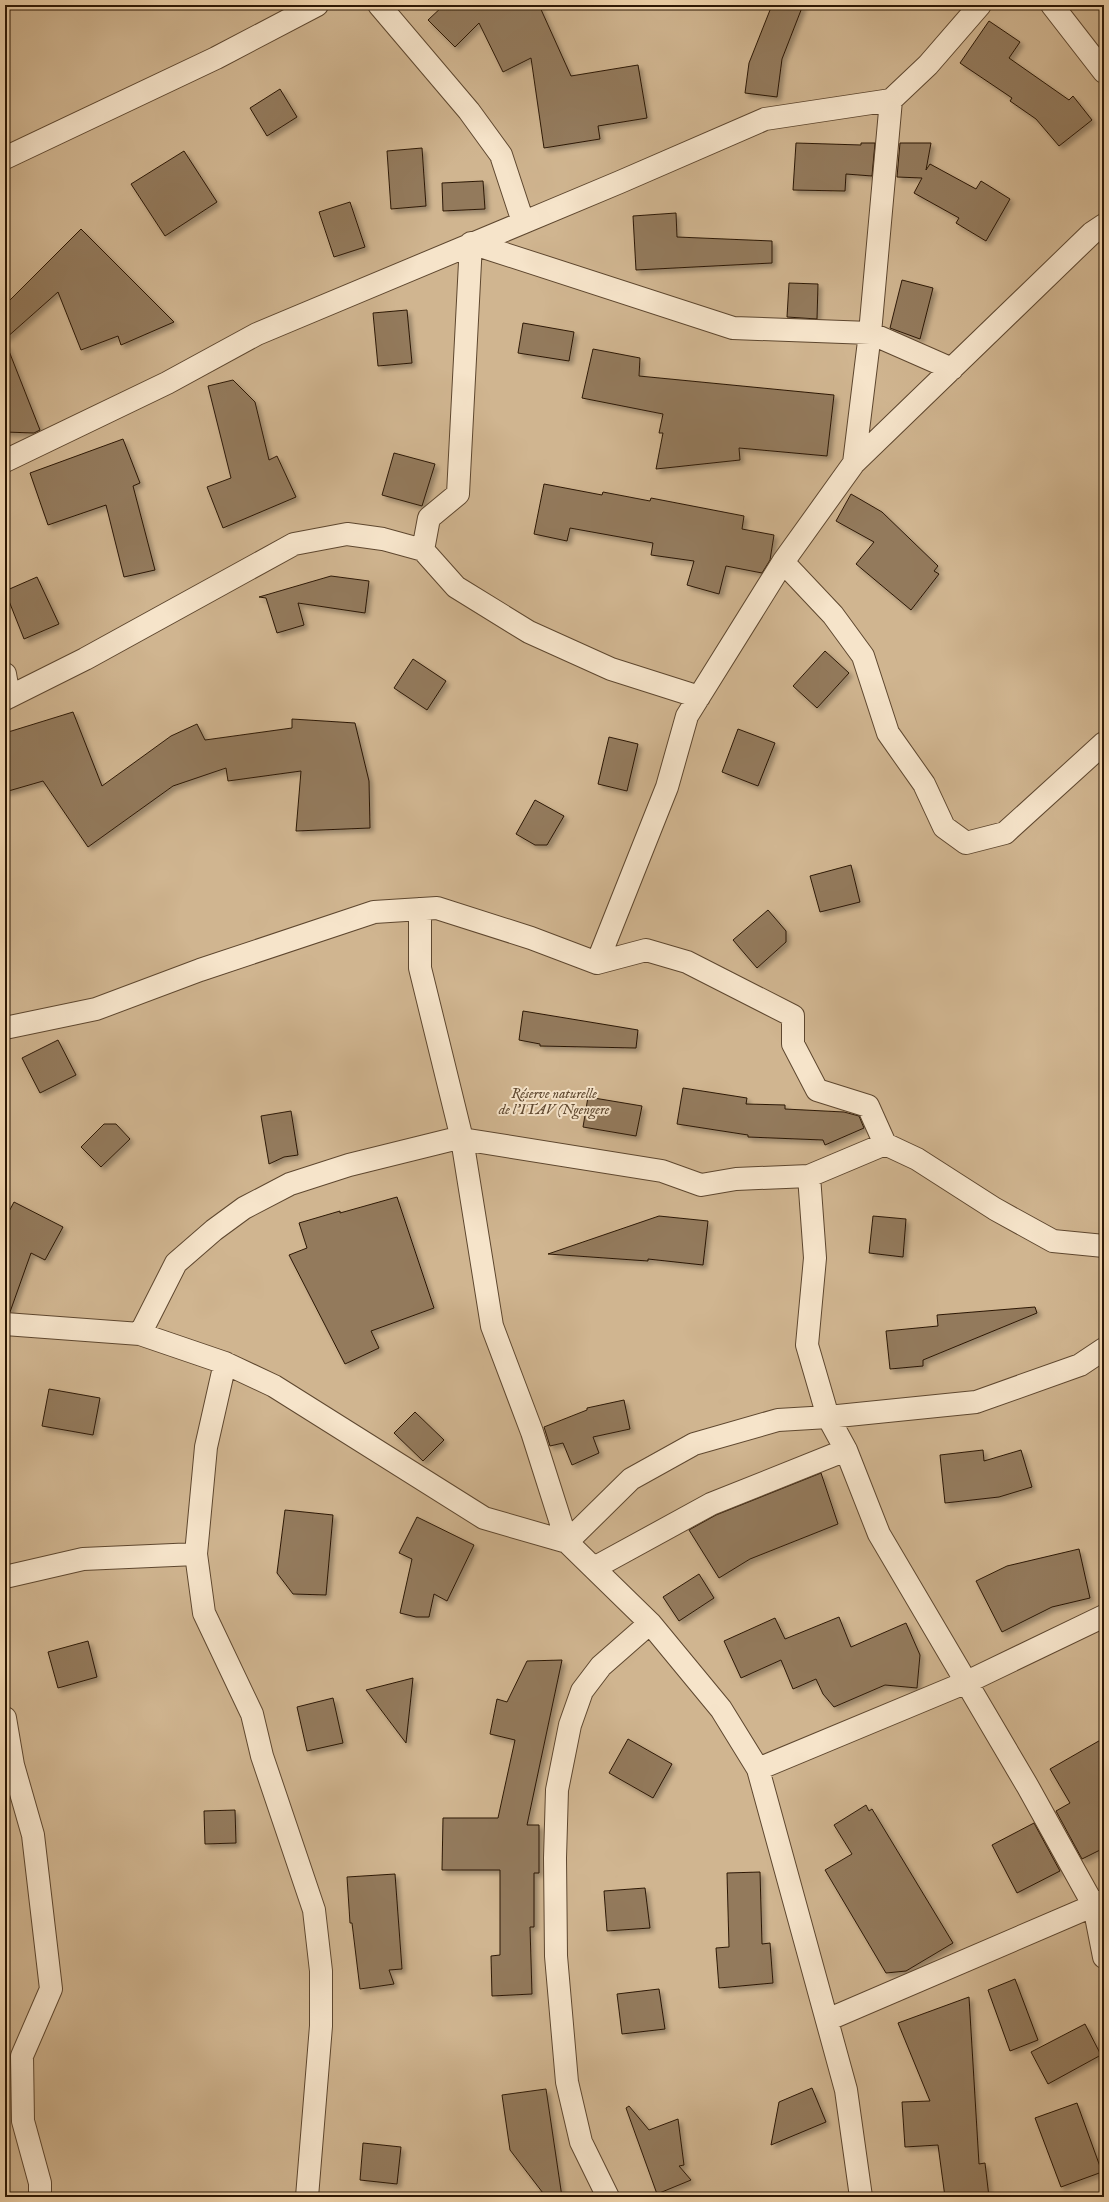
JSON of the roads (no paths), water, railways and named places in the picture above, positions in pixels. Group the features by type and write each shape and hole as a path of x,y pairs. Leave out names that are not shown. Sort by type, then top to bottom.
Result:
{"street":[{"path":"5,158 216,58 318,5"},
{"path":"379,5 469,111 502,155 524,222"},
{"path":"5,461 168,383 257,334 765,119 891,100 928,65 980,5"},
{"path":"1052,5 1104,72"},
{"path":"854,463 870,333 891,100"},
{"path":"597,963 667,787 687,716 783,562 854,463 1092,233 1104,225"},
{"path":"471,243 733,328 870,333 952,369"},
{"path":"423,550 429,518 458,494 471,243"},
{"path":"5,674 7,698 85,659 294,544 347,534 384,539 423,550 456,587 529,632 611,669 699,697"},
{"path":"783,562 833,615 862,656 888,733 924,784 944,827 966,843 1005,833 1104,743"},
{"path":"5,1028 96,1009 200,970 374,912 437,908 531,938 597,963 646,950 687,962 794,1016 794,1044 817,1090 868,1106 884,1144 917,1159 995,1209 1053,1241 1104,1246"},
{"path":"420,909 420,968 462,1139 492,1326 532,1432 567,1542"},
{"path":"140,1334 176,1263 214,1230 244,1208 290,1184 349,1165 443,1141 462,1139 662,1171 700,1185 736,1179 808,1176 884,1144"},
{"path":"808,1176 815,1258 807,1345 828,1417 846,1450 880,1534 1099,1904 1104,1958"},
{"path":"5,1324 140,1334 225,1362 274,1386 484,1518 567,1542 650,1623 721,1709 758,1769 846,2090 862,2197"},
{"path":"567,1542 632,1478 694,1444 778,1420 828,1417 976,1402 1080,1365 1104,1349"},
{"path":"225,1362 206,1447 196,1554 204,1613 252,1714 262,1756 314,1910 321,1971 321,2026 307,2197"},
{"path":"594,1568 711,1504 846,1450"},
{"path":"5,1577 83,1559 196,1554"},
{"path":"758,1769 967,1682 1104,1616"},
{"path":"608,2197 581,2142 567,2082 556,1956 555,1858 557,1790 570,1725 582,1691 601,1666 650,1623"},
{"path":"5,1718 13,1765 33,1835 51,1989 22,2056 23,2121 40,2183 40,2197"},
{"path":"827,2020 1099,1904"}],"park label":[{"name":"Réserve naturelle de l'ITAV (Ngengere","path":"554,1102"}]}
